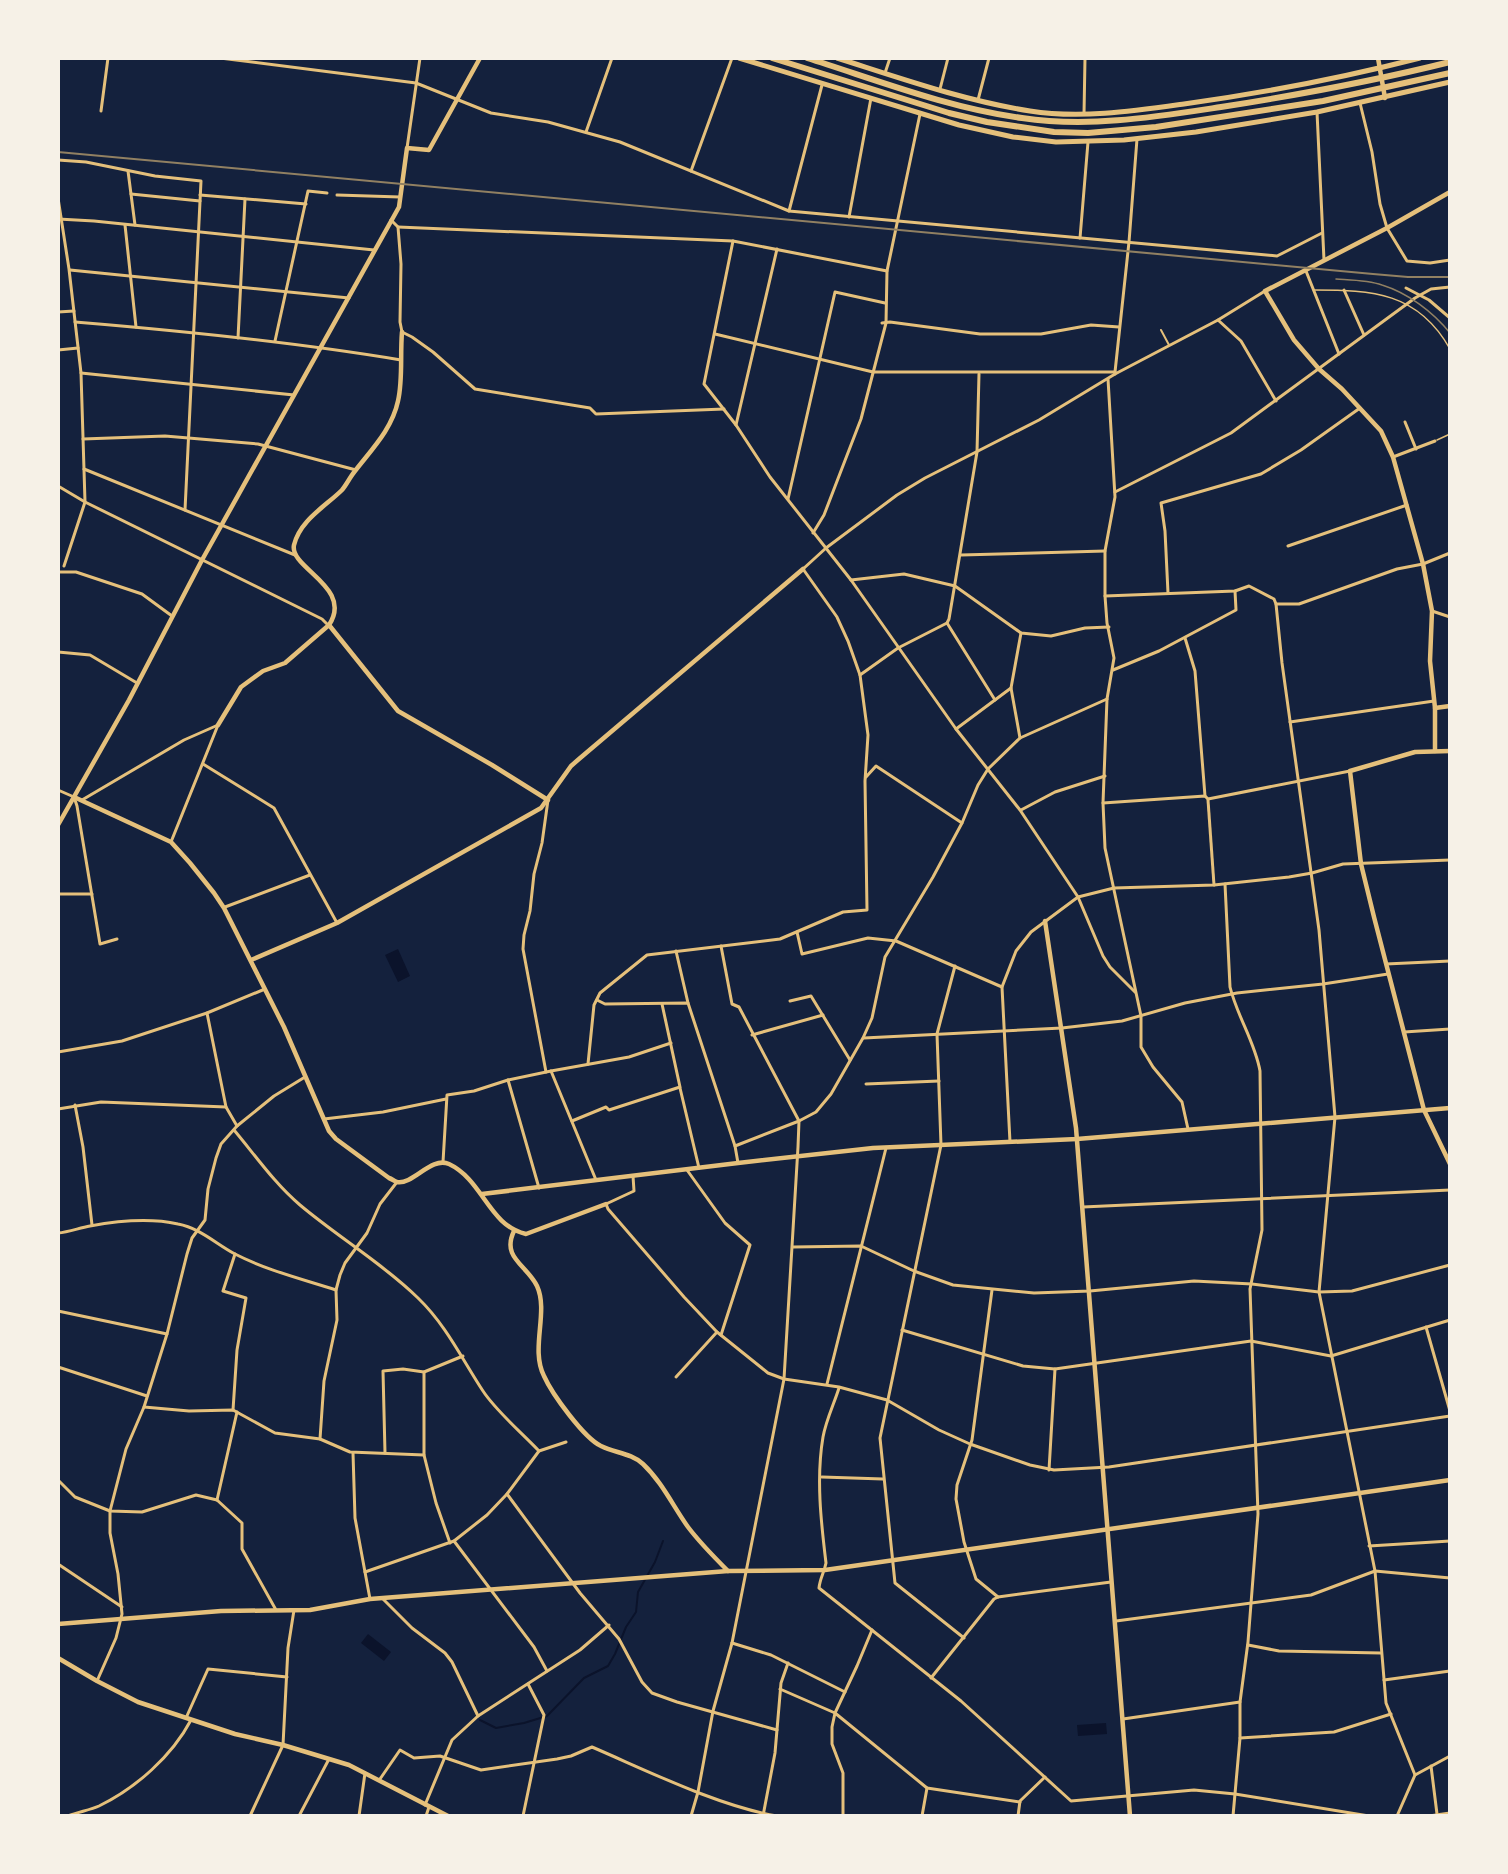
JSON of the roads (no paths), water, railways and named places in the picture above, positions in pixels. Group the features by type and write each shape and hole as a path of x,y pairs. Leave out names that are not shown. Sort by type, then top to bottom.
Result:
{"highway":[{"path":"739,58 920,114 1013,137 1056,142 1137,139 1196,132 1317,112 1449,82"},
{"path":"772,58 987,123 1043,131 1088,133 1156,127 1323,101 1449,73"},
{"path":"807,58 950,103 990,113 1055,122 1155,117 1323,91 1449,62"},
{"path":"837,58 978,100 1031,111 1084,114 1213,99 1380,69 1420,58"}],"street":[{"path":"101,111 108,58"},
{"path":"220,58 416,83 491,113 548,122 620,142 789,211 1277,256 1322,233"},
{"path":"58,825 202,560 399,207 420,58"},
{"path":"407,148 429,150 480,58"},
{"path":"586,132 612,58"},
{"path":"692,171 732,58"},
{"path":"885,73 890,58"},
{"path":"940,89 948,58"},
{"path":"978,100 989,58"},
{"path":"1084,114 1085,58"},
{"path":"1379,60 1385,98"},
{"path":"789,211 822,85"},
{"path":"849,217 871,98"},
{"path":"1360,103 1387,228 1407,261 1430,263 1449,260"},
{"path":"1317,112 1324,261"},
{"path":"813,533 824,515 861,419 884,323 887,271 920,114"},
{"path":"1115,373 1137,139"},
{"path":"1080,238 1089,142"},
{"path":"58,160 86,162 128,171 201,181 185,510"},
{"path":"128,171 135,225"},
{"path":"276,341 308,191 327,193"},
{"path":"251,960 337,923 541,808 571,766 594,745 826,548 897,495 925,478 1038,420 1115,373 1218,320 1265,291 1387,228 1449,192"},
{"path":"131,194 200,201"},
{"path":"200,195 306,204"},
{"path":"337,195 400,197"},
{"path":"58,198 81,374 85,502 64,566"},
{"path":"238,338 245,199"},
{"path":"61,219 243,235 374,250"},
{"path":"295,555 294,546 299,534 318,510 342,489 383,436 399,400 402,333 400,322 401,264 398,227 392,220"},
{"path":"125,225 136,327"},
{"path":"398,227 733,241 887,271"},
{"path":"733,241 705,384 771,477 851,580 956,729 1020,810 1078,897 1103,956 1110,967 1135,992"},
{"path":"736,425 777,249"},
{"path":"69,269 349,298"},
{"path":"1306,271 1339,354"},
{"path":"1115,492 1231,433 1421,295 1431,289 1449,287"},
{"path":"1406,288 1421,295 1449,318"},
{"path":"1344,290 1364,335"},
{"path":"1265,291 1294,340 1319,369 1381,431 1393,457 1423,564 1432,611 1430,661 1435,708 1435,751"},
{"path":"788,499 835,292 885,303"},
{"path":"58,312 74,311"},
{"path":"1218,320 1241,341 1276,401"},
{"path":"75,322 322,346 400,360"},
{"path":"884,323 980,334 1023,335 1090,326 1119,327"},
{"path":"1161,330 1169,345"},
{"path":"402,333 412,337 433,352 475,389 591,408 596,414 724,409"},
{"path":"714,334 873,372 1115,373"},
{"path":"58,350 78,348"},
{"path":"81,374 294,395"},
{"path":"979,374 977,452 961,555 947,623 995,700"},
{"path":"1108,379 1115,492 1112,523 1105,551 1105,596 1114,658 1107,699 1103,803 1106,848 1141,1016 1141,1047 1153,1067 1182,1102 1188,1129"},
{"path":"1168,593 1165,531 1161,503 1261,474 1301,450 1360,408"},
{"path":"1405,422 1416,449"},
{"path":"83,439 165,436 258,444 356,470"},
{"path":"1393,457 1435,441"},
{"path":"84,469 295,555 331,593 334,612 333,619 328,625 285,663 263,671 241,687 218,724 171,842"},
{"path":"58,486 85,502 322,619 398,711 548,800"},
{"path":"1288,546 1407,505"},
{"path":"961,555 1105,551"},
{"path":"1276,604 1299,604 1397,569 1423,564 1449,553"},
{"path":"588,1064 596,999 600,993 647,955 780,939 843,912 867,910 868,735 860,675 837,617 803,569"},
{"path":"58,572 76,572 142,594 173,616"},
{"path":"851,580 904,574 955,586 1021,633 1051,636 1085,628 1109,627"},
{"path":"1105,596 1235,591 1249,586 1274,599 1276,604 1319,930 1335,1117 1319,1292 1369,1546 1376,1571 1386,1704 1415,1775"},
{"path":"1113,670 1159,651 1236,610 1235,591"},
{"path":"1432,611 1449,617"},
{"path":"860,675 898,648 947,623"},
{"path":"1020,738 1011,688 1021,633"},
{"path":"1185,638 1195,671 1214,885"},
{"path":"58,652 90,655 137,683"},
{"path":"956,729 1011,688"},
{"path":"735,1146 816,1112 831,1094 872,1018 885,957 962,823 978,785 988,769 1020,738 1107,699"},
{"path":"1290,722 1434,701"},
{"path":"1435,708 1449,706"},
{"path":"82,800 184,740 218,724"},
{"path":"1103,803 1206,798 1350,771 1415,752 1449,751"},
{"path":"203,764 274,808 337,923"},
{"path":"866,777 876,766 962,823"},
{"path":"1350,771 1361,864 1388,974 1424,1110 1449,1164"},
{"path":"1020,810 1055,792 1105,776"},
{"path":"58,790 171,842 224,908 266,989 323,1119 336,1139 389,1178 398,1182"},
{"path":"74,797 100,944 117,939"},
{"path":"546,1072 523,949 548,800"},
{"path":"58,816 66,812"},
{"path":"1010,1143 1002,987 1016,951 1031,932 1078,897 1114,888 1225,884 1312,873 1336,865 1449,860"},
{"path":"224,908 310,875"},
{"path":"1225,884 1232,994 1259,1062 1262,1200 1262,1230 1250,1289 1257,1508 1248,1645 1240,1702 1240,1738 1233,1815"},
{"path":"58,894 92,894"},
{"path":"1045,921 1077,1139 1130,1815"},
{"path":"797,932 802,954 868,938 896,941 1002,987"},
{"path":"691,1815 699,1792 713,1711 732,1643 784,1379 798,1156 799,1121 739,1007 732,1004 722,946"},
{"path":"676,951 688,1003 735,1146 738,1162"},
{"path":"1386,964 1449,961"},
{"path":"956,966 937,1034 941,1145 887,1400 880,1445 895,1583 963,1638"},
{"path":"863,1038 1062,1028 1122,1021 1185,1003 1232,994 1388,974"},
{"path":"58,1053 122,1041 207,1013 266,989"},
{"path":"790,1000 811,996 850,1060"},
{"path":"596,999 605,1004 688,1003"},
{"path":"662,1004 699,1168"},
{"path":"207,1013 226,1107 237,1126"},
{"path":"752,1035 823,1015"},
{"path":"1404,1032 1449,1029"},
{"path":"443,1162 447,1095 474,1091 508,1080 546,1072 629,1057 671,1043"},
{"path":"551,1071 596,1180"},
{"path":"97,1682 116,1638 122,1607 110,1533 110,1511 126,1449 144,1407 167,1334 192,1238 205,1220 208,1189 216,1158 221,1144 237,1126 273,1096 306,1076"},
{"path":"508,1080 539,1188"},
{"path":"866,1084 939,1081"},
{"path":"572,1120 606,1107 609,1110 654,1094 680,1088"},
{"path":"323,1119 383,1112 446,1099"},
{"path":"58,1109 101,1102 226,1107"},
{"path":"75,1105 83,1147 92,1226"},
{"path":"482,1194 738,1162 886,1148 1077,1139 1449,1108"},
{"path":"234,1130 272,1176 299,1204 356,1246 424,1304 448,1332 484,1393 539,1451"},
{"path":"826,1385 886,1148"},
{"path":"320,1439 324,1381 337,1320 336,1290 345,1263 366,1233 380,1204 398,1182 443,1162 465,1175 503,1224 514,1231 526,1234 634,1191 633,1176"},
{"path":"676,1377 719,1333 750,1245 725,1223 687,1169"},
{"path":"1083,1207 1449,1190"},
{"path":"606,1204 684,1297 719,1333 768,1373 784,1379 839,1387 887,1400 939,1430 1030,1466 1049,1470 1103,1468 1449,1416"},
{"path":"58,1233 92,1226 148,1221 179,1224 198,1231 235,1254 336,1290"},
{"path":"514,1231 510,1240 514,1258 537,1287 540,1302 538,1356 540,1368 548,1383 588,1437 598,1445 624,1453 642,1464 668,1494 700,1543 728,1571"},
{"path":"793,1247 861,1246 914,1271 953,1285 1034,1293 1090,1291 1194,1281 1252,1284 1319,1292 1352,1291 1449,1265"},
{"path":"217,1500 235,1411 237,1350 246,1298 223,1291 235,1254"},
{"path":"992,1290 970,1444 957,1485 956,1499 966,1550 976,1579 998,1597"},
{"path":"58,1311 167,1334"},
{"path":"902,1329 1023,1366 1055,1369 1251,1341 1331,1356 1449,1320"},
{"path":"1426,1327 1449,1411"},
{"path":"385,1453 383,1371 424,1372 463,1356"},
{"path":"58,1367 147,1396"},
{"path":"1049,1470 1055,1369"},
{"path":"424,1372 424,1455 436,1503 452,1542 492,1589 534,1647 547,1671"},
{"path":"839,1387 824,1436 820,1513 826,1563 819,1588 961,1701 1071,1801 1194,1790 1235,1794 1369,1815"},
{"path":"144,1407 189,1411 235,1411 275,1433 320,1439 353,1453 424,1455"},
{"path":"365,1572 452,1542 487,1515 507,1494 539,1451 567,1442"},
{"path":"353,1453 354,1518 370,1599"},
{"path":"821,1477 883,1479"},
{"path":"58,1479 75,1497 110,1511 142,1512 196,1495 217,1500 242,1523 242,1549 276,1610"},
{"path":"58,1624 221,1611 325,1608 370,1599 728,1571 825,1570 1449,1480"},
{"path":"507,1494 572,1583 620,1639 642,1682 652,1693 777,1730"},
{"path":"1369,1546 1449,1541"},
{"path":"58,1564 122,1607"},
{"path":"1115,1621 1311,1594 1376,1571 1449,1578"},
{"path":"931,1678 994,1599 1112,1582"},
{"path":"382,1598 412,1628 445,1653 452,1662 478,1716"},
{"path":"250,1815 283,1745 288,1648 294,1610"},
{"path":"426,1815 427,1806 452,1740 478,1716 580,1650 609,1625"},
{"path":"843,1815 843,1773 832,1744 835,1713 872,1630"},
{"path":"732,1643 788,1663 844,1692"},
{"path":"1248,1645 1279,1651 1381,1653"},
{"path":"58,1658 97,1682 138,1702 236,1734 330,1758 380,1779 427,1806 448,1815"},
{"path":"763,1814 777,1730 780,1689 788,1663"},
{"path":"68,1815 99,1806 125,1791 152,1770 171,1749 188,1719 208,1669 287,1677"},
{"path":"1384,1680 1449,1671"},
{"path":"523,1815 544,1715 528,1684"},
{"path":"780,1689 835,1713 927,1788 1020,1802"},
{"path":"1122,1719 1240,1702"},
{"path":"1240,1738 1334,1732 1390,1714"},
{"path":"380,1779 400,1750 414,1758 445,1758 481,1770 571,1756 592,1747 699,1792 763,1814 777,1815"},
{"path":"1397,1815 1415,1775 1449,1756"},
{"path":"299,1815 330,1758"},
{"path":"1431,1767 1437,1814"},
{"path":"359,1815 365,1772"},
{"path":"1018,1815 1020,1802 1044,1777"},
{"path":"922,1815 927,1788"},
{"path":"1429,1815 1449,1813"}],"lane":[{"path":"1312,290 1344,290 1385,295 1408,304 1429,320 1449,349"},
{"path":"1435,441 1449,434"}],"water":[{"path":"398,949 410,976 398,982 385,955"},
{"path":"368,1634 391,1652 384,1661 361,1643"},
{"path":"1106,1723 1107,1734 1078,1736 1077,1725"}],"waterway":[{"path":"480,1720 496,1728 547,1716 584,1678 608,1666 626,1627 636,1612 638,1592 655,1562 663,1541"}],"tram line":[{"path":"1336,279 1359,280 1392,288 1428,311 1450,333"}],"railway":[{"path":"58,152 1373,274 1450,277"}]}
